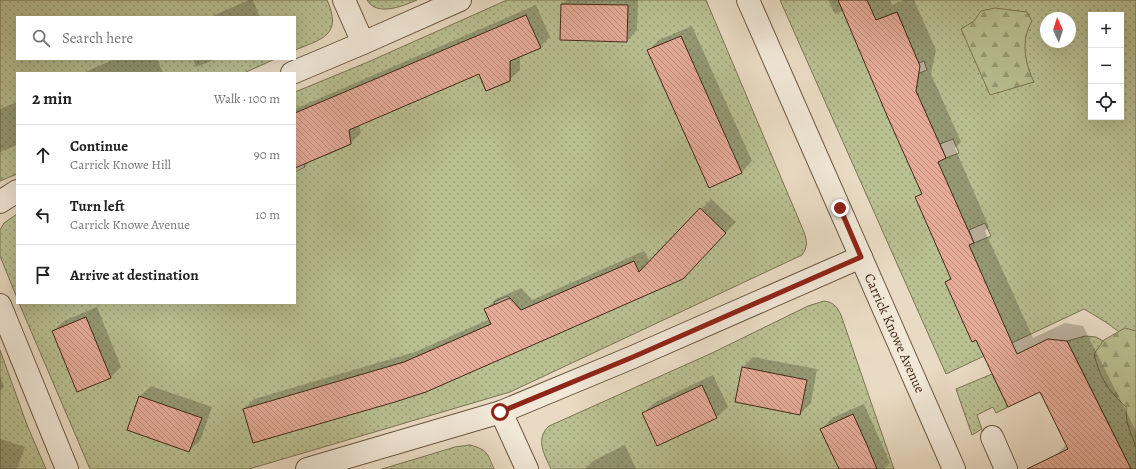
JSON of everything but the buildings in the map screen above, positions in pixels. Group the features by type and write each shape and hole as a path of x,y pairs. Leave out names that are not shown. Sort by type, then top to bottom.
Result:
{"street":[{"path":"344,0 363,43"},
{"path":"294,72 460,0"},
{"name":"Carrick Knowe Avenue","path":"748,0 954,469"},
{"path":"0,202 16,192"},
{"path":"307,469 500,412 633,357 861,257"},
{"path":"0,304 67,469"},
{"path":"500,412 527,469"},
{"path":"992,437 1006,469"}],"green space":[{"path":"0,0 327,0 333,21 331,28 321,39 296,50 296,16 16,16 16,60 273,60 246,72 16,72 16,174 0,181"},
{"path":"367,0 417,0 398,7 384,9 371,5"},
{"path":"507,0 706,0 804,232 806,247 802,255 510,392 249,469 90,469 19,304 296,304 296,172 305,167 299,153 296,154 296,92 368,62","holes":["510,61 510,81 486,91 479,74","349,131 351,144 324,156","508,296 521,310 495,305 494,302"]},
{"path":"780,0 1136,0 1136,348 1112,326 1084,309 946,374","holes":["897,12 904,28 884,17","924,61 927,70 910,77 906,68","953,139 959,153 946,158 940,144","985,223 991,236 974,243 969,230"]},
{"path":"995,8 1027,12 1032,21 1026,34 1025,53 1029,71 1034,82 990,95 961,29 974,21 981,11"},
{"path":"16,215 16,296 0,256 0,230 4,223"},
{"path":"824,301 835,305 841,315 894,469 551,469 542,447 542,436 549,426 712,353 808,306"},
{"path":"1125,328 1136,331 1136,447 1127,423 1126,407 1109,389 1099,371 1094,354 1104,340"},
{"path":"1085,336 1096,337 1110,345 1136,393 1136,469 1131,469 1067,341"},
{"path":"0,350 27,425 46,469 0,469"},
{"path":"992,374 1008,407 996,413 993,407 977,415 982,429 972,435 956,389"},
{"path":"470,445 486,453 494,469 382,469 455,447"}],"route":[{"path":"500,412 633,357 861,257 840,208"}]}
